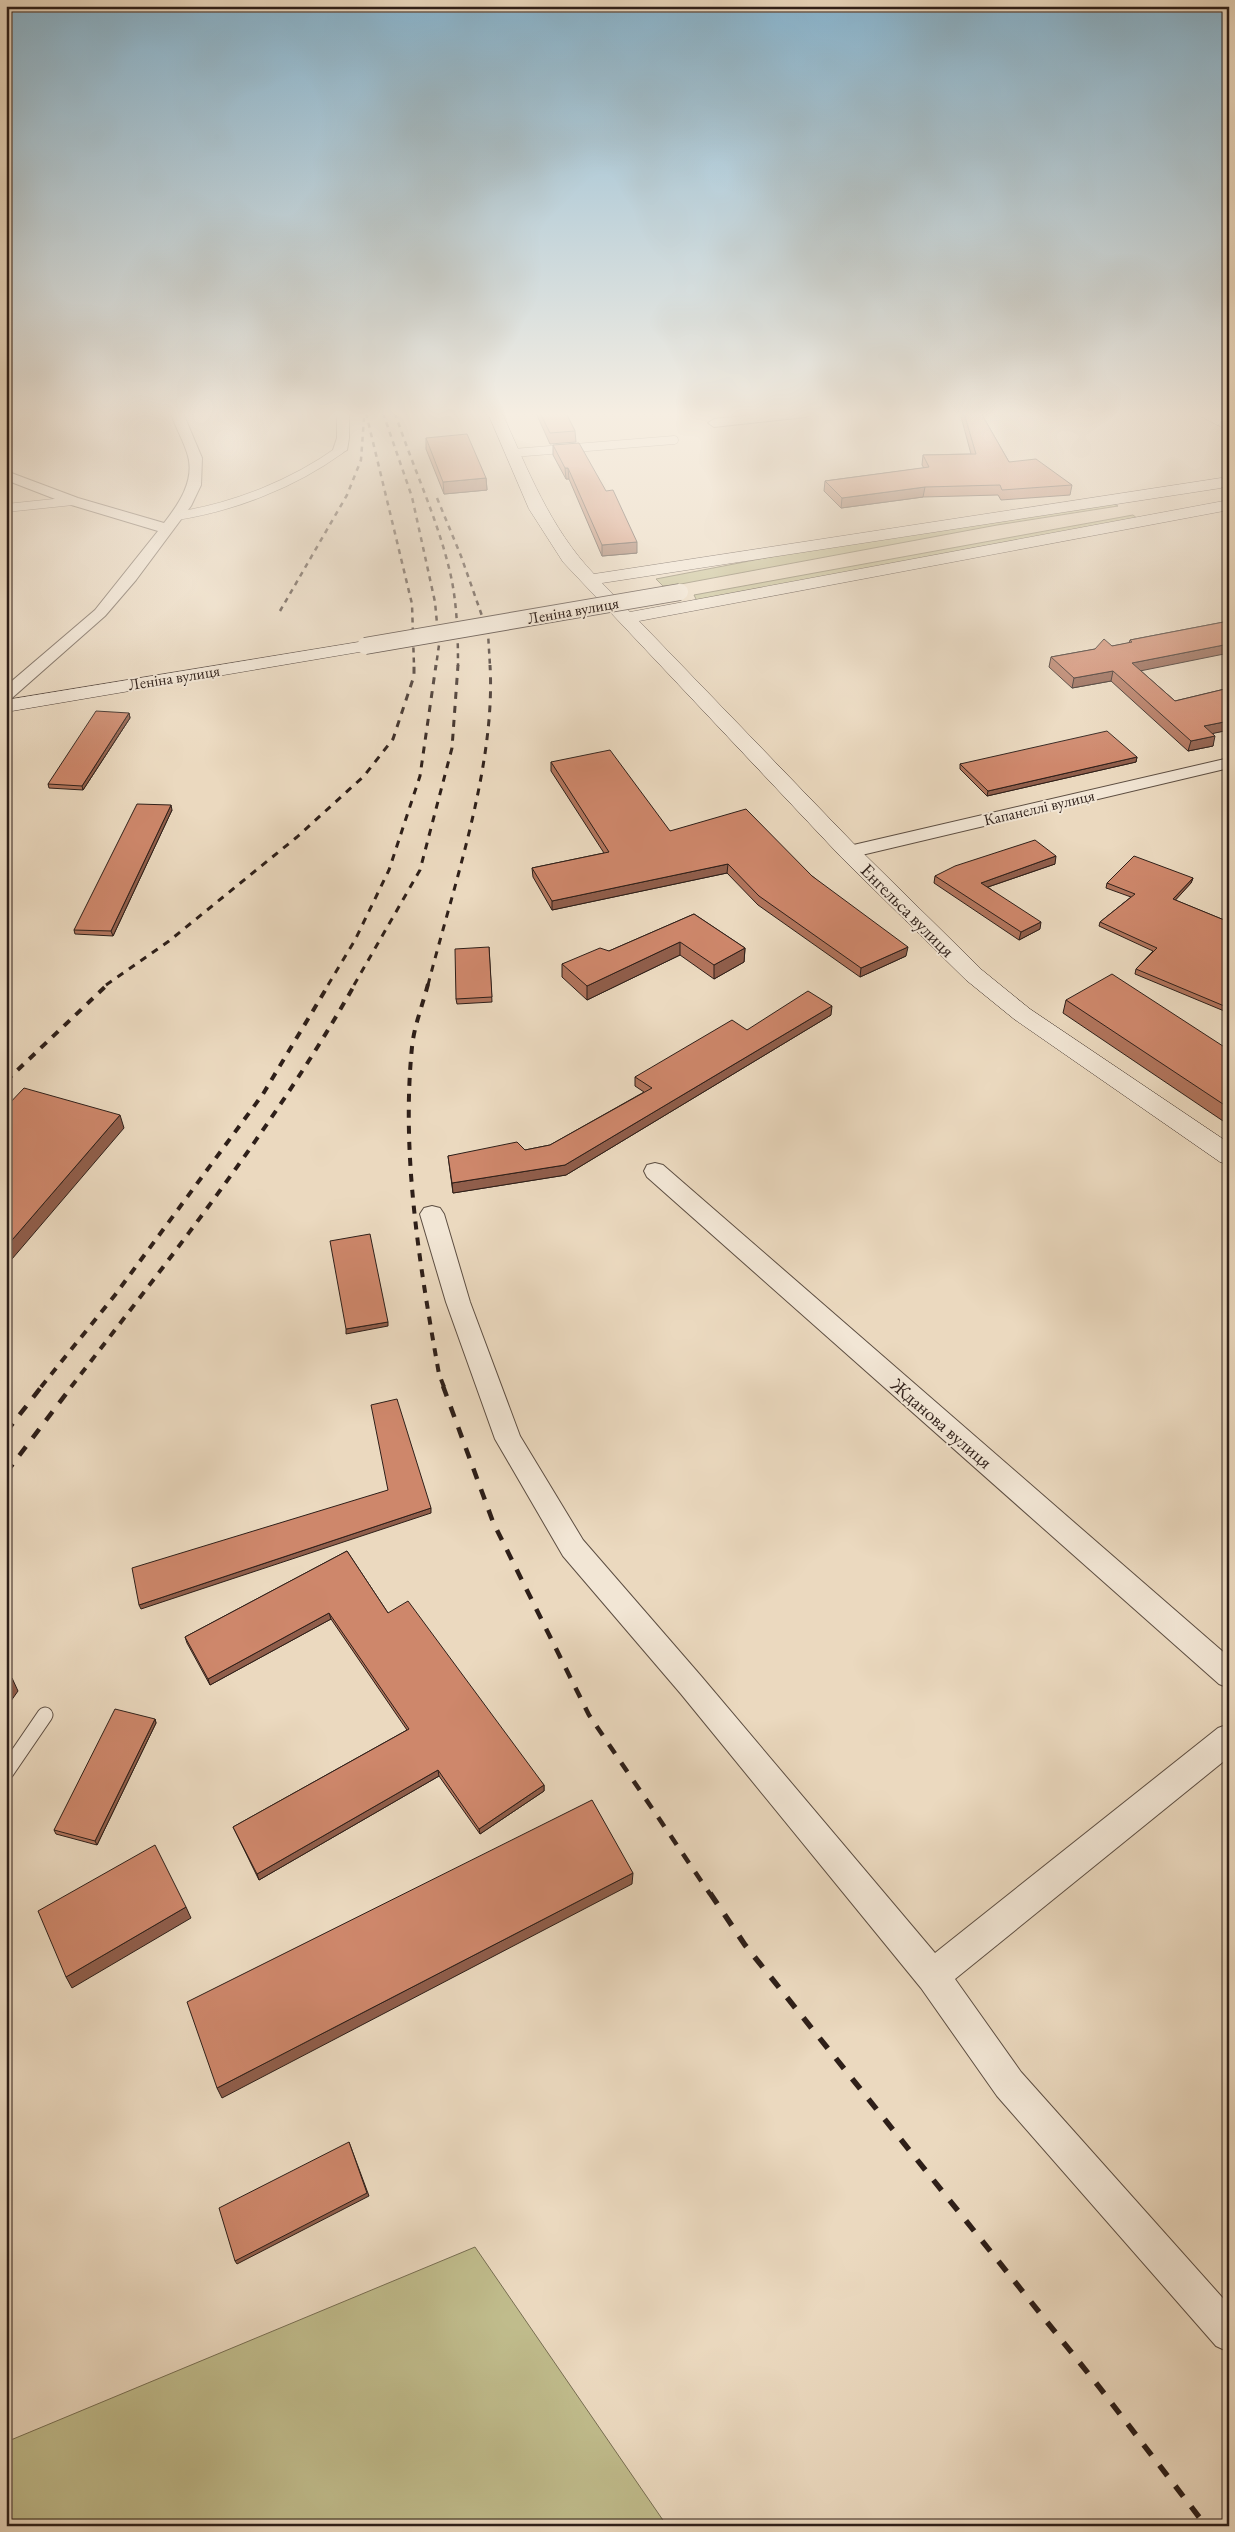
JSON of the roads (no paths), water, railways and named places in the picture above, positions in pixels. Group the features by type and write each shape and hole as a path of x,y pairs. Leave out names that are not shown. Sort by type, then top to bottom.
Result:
{"street":[{"path":"6,695 100,613 166,531"},
{"name":"Енгельса вулиця","path":"551,531 588,580 849,852 974,976 1022,1014 1229,1156"},
{"name":"Леніна вулиця","path":"588,580 905,531"},
{"name":"Леніна вулиця","path":"6,706 680,592 1003,531"},
{"name":"Леніна вулиця","path":"626,618 1085,531"},
{"name":"Капанеллі вулиця","path":"849,852 1229,763"},
{"name":"Жданова вулиця","path":"654,1171 1229,1675"},
{"path":"432,1214 458,1302 508,1439 573,1548 691,1685 933,1976 1009,2084 1229,2333"},
{"path":"933,1976 1229,1738"}],"lane":[{"path":"6,1772 45,1715"}],"railway":[{"path":"280,611 326,531"},
{"path":"394,531 412,604 414,666"},
{"path":"419,531 435,602 439,645 436,666"},
{"path":"438,531 452,580 458,665"},
{"path":"451,531 488,633 490,666"},
{"path":"328,985 355,940 389,870 420,776 436,665"},
{"path":"354,985 420,870 452,748 458,665"},
{"path":"106,985 169,941 297,837 364,776 393,739 414,676 414,666"},
{"path":"428,985 471,826 480,785 490,704 490,666"},
{"path":"6,1081 108,984"},
{"path":"41,1387 115,1295 263,1094 329,984"},
{"path":"71,1387 183,1240 256,1140 291,1089 355,984"},
{"path":"428,984 413,1039 409,1088 409,1129 414,1211 419,1252 439,1374 444,1387"},
{"path":"6,1432 42,1386"},
{"path":"6,1473 72,1386"},
{"path":"443,1386 493,1522 589,1715 710,1894"},
{"path":"710,1893 745,1945 1100,2388 1206,2526"}]}
